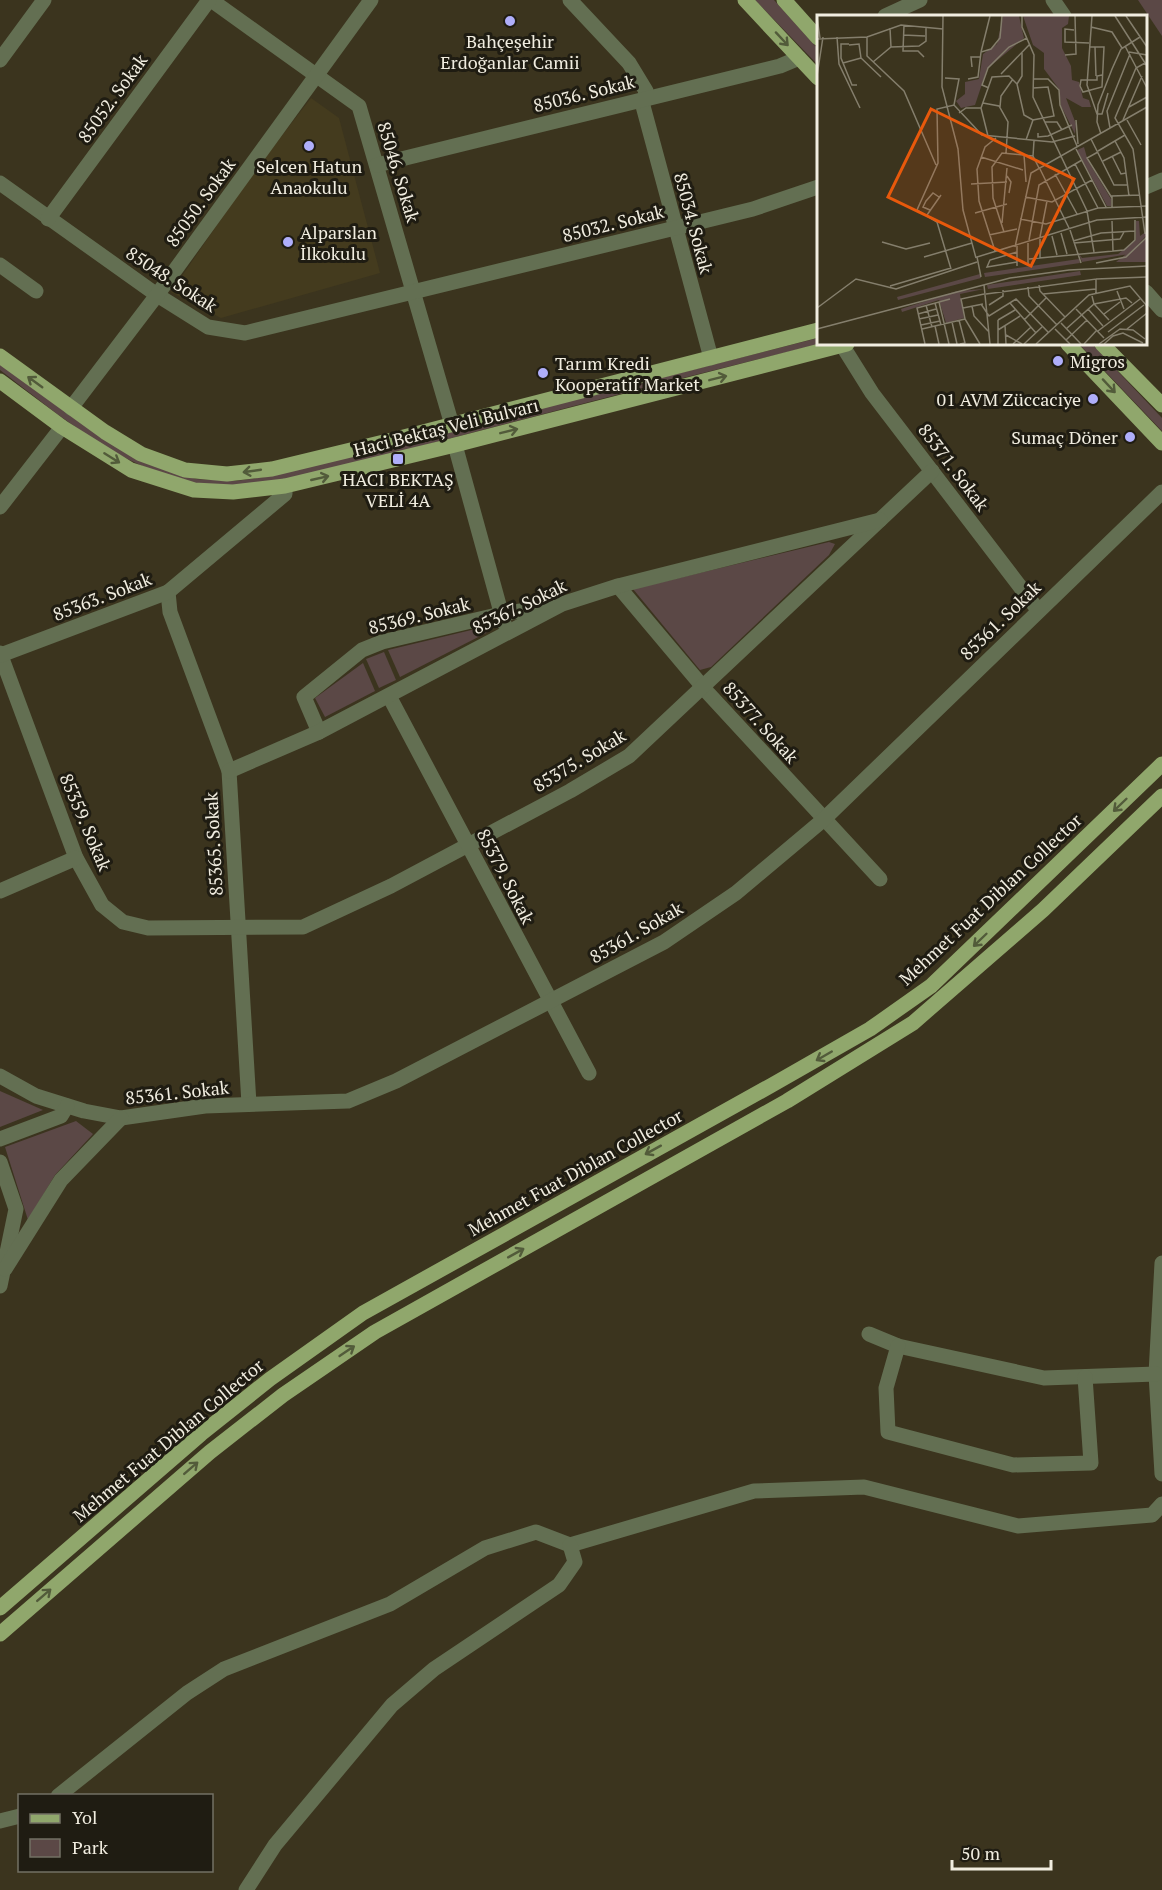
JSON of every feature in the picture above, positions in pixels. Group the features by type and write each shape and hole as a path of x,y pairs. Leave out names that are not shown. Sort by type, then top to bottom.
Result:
{"main road":[{"path":"745,0 817,76"},
{"path":"784,0 817,36"},
{"name":"Haci Bektaş Veli Bulvarı","path":"0,356 71,408 141,454 185,470 227,474 272,468 452,425 817,331"},
{"name":"Haci Bektaş Veli Bulvarı","path":"0,381 62,428 131,470 194,490 233,492 285,486 455,446 840,345"},
{"path":"1069,345 1162,443"},
{"path":"1103,345 1162,405"},
{"name":"Mehmet Fuat Diblan Collector","path":"0,1608 201,1434 270,1380 363,1313 870,1029 931,986 1162,764"},
{"name":"Mehmet Fuat Diblan Collector","path":"0,1634 210,1452 283,1395 375,1332 787,1101 913,1023 1026,926 1162,796"}],"street":[{"path":"0,60 44,0"},
{"name":"85046. Sokak","path":"210,0 359,106 452,425"},
{"name":"85052. Sokak","path":"48,219 210,0"},
{"name":"85050. Sokak","path":"71,408 157,295 371,0"},
{"name":"85034. Sokak","path":"570,0 629,63 646,91 642,105 711,358"},
{"path":"887,15 920,0"},
{"path":"1053,0 1063,15"},
{"name":"85036. Sokak","path":"377,165 780,66 799,58"},
{"path":"1147,187 1162,180"},
{"name":"85048. Sokak","path":"0,183 157,295 208,327 245,333 415,292"},
{"name":"85032. Sokak","path":"415,292 753,209 817,189"},
{"path":"0,265 36,291"},
{"path":"1147,293 1162,310"},
{"name":"85371. Sokak","path":"845,345 872,393 1038,610"},
{"path":"0,507 62,428"},
{"path":"455,446 506,632"},
{"name":"85375. Sokak","path":"237,926 303,927 391,886 570,791 629,756 932,471"},
{"name":"85363. Sokak","path":"0,654 168,592 285,494 285,486"},
{"name":"85361. Sokak","path":"0,1076 36,1096 67,1106 121,1118 205,1106 348,1101 396,1081 664,942 736,893 823,820 1162,492"},
{"name":"85367. Sokak","path":"229,771 319,732 562,604 618,586 881,520"},
{"name":"85377. Sokak","path":"618,586 823,820 880,879"},
{"name":"85365. Sokak","path":"168,592 170,612 229,771 249,1104"},
{"name":"85369. Sokak","path":"319,732 304,697 362,650 382,642 501,614 562,604"},
{"name":"85359. Sokak","path":"0,654 76,858 102,905 123,922 148,928 237,926"},
{"name":"85379. Sokak","path":"389,696 589,1073"},
{"path":"0,891 76,858"},
{"path":"0,1139 61,1116 67,1106"},
{"path":"5,1269 61,1180 121,1118"},
{"path":"0,1162 16,1209 0,1286"},
{"path":"1162,1263 1156,1374 1162,1474"},
{"path":"869,1334 898,1346 1044,1378 1156,1374"},
{"path":"898,1346 886,1388 888,1432 1013,1465 1091,1464 1085,1377"},
{"path":"61,1794 187,1693 224,1669 390,1604 485,1548 536,1532 555,1537 570,1545 754,1491 864,1487 1018,1526 1152,1515 1162,1504"},
{"path":"246,1890 275,1845 392,1705 434,1669 559,1585 575,1562 570,1545"},
{"path":"0,1821 18,1816"}],"shaded area":[{"name":"Alparslan İlkokulu","path":"311,98 339,118 380,273 221,318 171,292 252,174"}],"green space":[{"path":"755,0 774,0 817,48 817,64"},
{"path":"1138,0 1162,0 1162,36"},
{"path":"817,338 817,345 592,401 361,463 288,479 221,486 194,483 167,476 116,453 68,422 0,370 0,364 167,471 196,479 235,481 272,476"},
{"path":"1080,345 1093,345 1162,418 1162,431"},
{"path":"829,542 835,544 829,555 711,667 700,670 633,589"},
{"path":"488,626 490,631 400,677 388,650"},
{"path":"384,652 396,680 379,688 366,659"},
{"path":"363,663 375,691 325,717 315,698"},
{"path":"0,1091 43,1110 0,1127"},
{"path":"76,1121 93,1134 55,1175 28,1220 5,1147"}],"place":[{"name":"Bahçeşehir Erdoğanlar Camii","path":"510,21"},
{"name":"Selcen Hatun Anaokulu","path":"309,146"},
{"name":"Alparslan İlkokulu","path":"288,242"},
{"name":"Migros","path":"1058,361"},
{"name":"Tarım Kredi Kooperatif Market","path":"543,373"},
{"name":"01 AVM Züccaciye","path":"1093,399"},
{"name":"Sumaç Döner","path":"1130,437"},
{"name":"HACI BEKTAŞ VELİ 4A","path":"398,459"}]}
